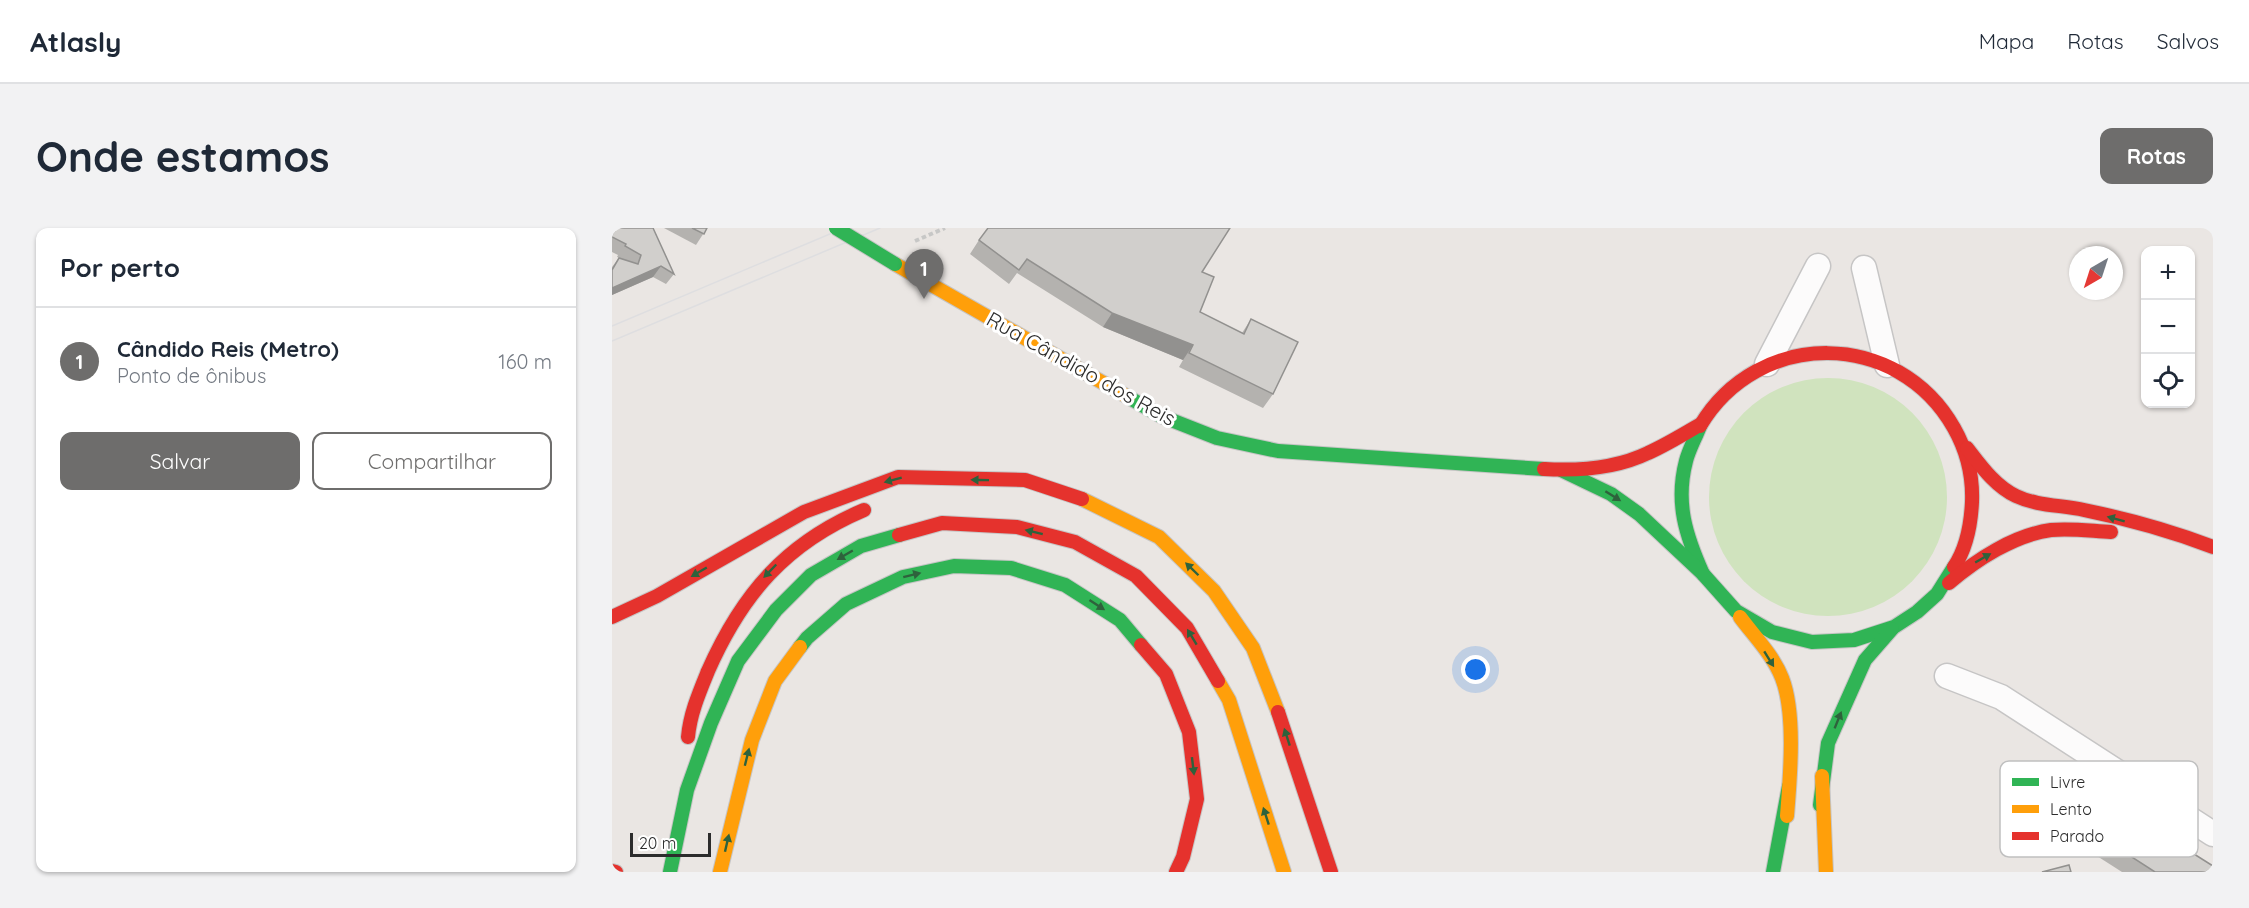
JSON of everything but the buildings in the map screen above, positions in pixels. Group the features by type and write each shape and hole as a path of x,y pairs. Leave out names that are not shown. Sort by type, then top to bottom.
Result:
{"main road":[{"name":"Rua Cândido dos Reis","path":"836,228 1161,416 1217,438 1278,450 1561,470 1600,467 1647,454 1701,424"},
{"name":"Rua Cândido dos Reis","path":"1561,470 1611,494 1639,514 1703,574 1736,611 1772,632 1812,642 1854,640 1894,627 1917,612 1937,594 1959,560 1971,521 1972,481 1962,442 1944,410 1919,384 1887,365 1848,353 1806,353 1767,364 1729,389 1701,424 1686,460 1681,499 1687,538 1703,574"},
{"path":"1962,442 1989,477 2015,496 2040,504 2082,510 2193,539 2213,547"},
{"path":"612,617 657,596 804,512 898,477 1025,480 1090,502 1159,537 1214,591 1253,648 1272,693 1331,872"},
{"path":"922,490 951,479"},
{"path":"687,790 688,720 716,650 756,586 788,553 843,517 873,507"},
{"path":"670,872 687,790 711,723 738,661 776,610 811,575 861,546 942,523 1017,528 1075,542 1136,576 1187,628 1228,700 1284,872"},
{"path":"1937,594 1962,570 1998,550 2043,531 2089,531 2193,539"},
{"path":"720,872 752,740 775,681 807,638 846,604 903,577 954,566 1011,568 1065,585 1120,620 1166,674 1189,732 1197,799 1183,857 1176,872"},
{"path":"1736,611 1783,680 1788,715 1790,786 1783,872"},
{"path":"1813,872 1822,776 1828,743 1865,660 1894,627"},
{"path":"1822,776 1826,872"},
{"path":"1773,872 1790,786"}],"street":[{"path":"1767,364 1818,266"},
{"path":"1864,268 1887,365"},
{"path":"1947,676 2001,698 2099,761"},
{"path":"2198,824 2213,834"}],"path":[{"path":"913,242 945,228"}],"green space":[{"path":"1828,378 1851,380 1873,387 1894,398 1912,413 1927,431 1938,452 1945,474 1947,497 1945,520 1938,542 1927,563 1912,581 1894,596 1873,607 1851,614 1828,616 1805,614 1783,607 1762,596 1744,581 1729,563 1718,542 1711,520 1709,497 1711,474 1718,452 1729,431 1744,413 1762,398 1783,387 1805,380"}],"tram line":[{"path":"612,326 844,228"},
{"path":"612,341 880,228"}],"traffic: fast":[{"path":"836,228 895,264"},
{"path":"1128,397 1161,416 1217,438 1278,451 1544,469"},
{"path":"1700,426 1686,461 1682,505 1687,533 1703,574"},
{"path":"1561,470 1611,494 1639,514 1703,574 1736,611 1772,632 1812,642 1854,640 1894,627 1917,612 1937,594 1954,567"},
{"path":"670,872 687,790 711,723 738,661 776,610 811,575 861,546 899,535"},
{"path":"800,647 846,604 903,577 954,566 1011,568 1065,585 1120,620 1141,645"},
{"path":"1820,805 1828,743 1865,660 1892,629"},
{"path":"1773,872 1789,786"}],"traffic: slow":[{"path":"895,264 1128,397"},
{"path":"1082,499 1159,537 1214,591 1253,648 1278,712"},
{"path":"1740,617 1774,661 1786,693 1791,727 1787,816"},
{"path":"720,872 752,740 775,681 800,647"},
{"path":"1218,681 1229,700 1284,872"},
{"path":"1822,776 1826,872"}],"traffic: jam":[{"path":"1700,426 1725,394 1756,371 1791,357 1828,353 1864,358 1899,372 1929,395 1954,428 1966,455 1972,492 1971,510 1965,544 1954,567"},
{"path":"1544,469 1584,469 1623,462 1655,450 1701,424"},
{"path":"1967,448 1995,481 2016,496 2041,504 2076,508 2117,517 2213,547"},
{"path":"612,617 657,596 804,512 898,477 1025,480 1082,499"},
{"path":"688,737 698,695 708,671 721,643 752,595 789,555 836,523 864,510"},
{"path":"899,535 942,523 1017,527 1075,542 1136,576 1187,628 1218,681"},
{"path":"1949,583 1996,550 2023,537 2066,529 2111,532"},
{"path":"1141,645 1166,674 1189,732 1197,799 1183,857 1176,872"},
{"path":"1278,712 1331,872"},
{"path":"612,871 616,872"}],"place":[{"name":"Cândido Reis (Metro)","path":"924,299"}]}
